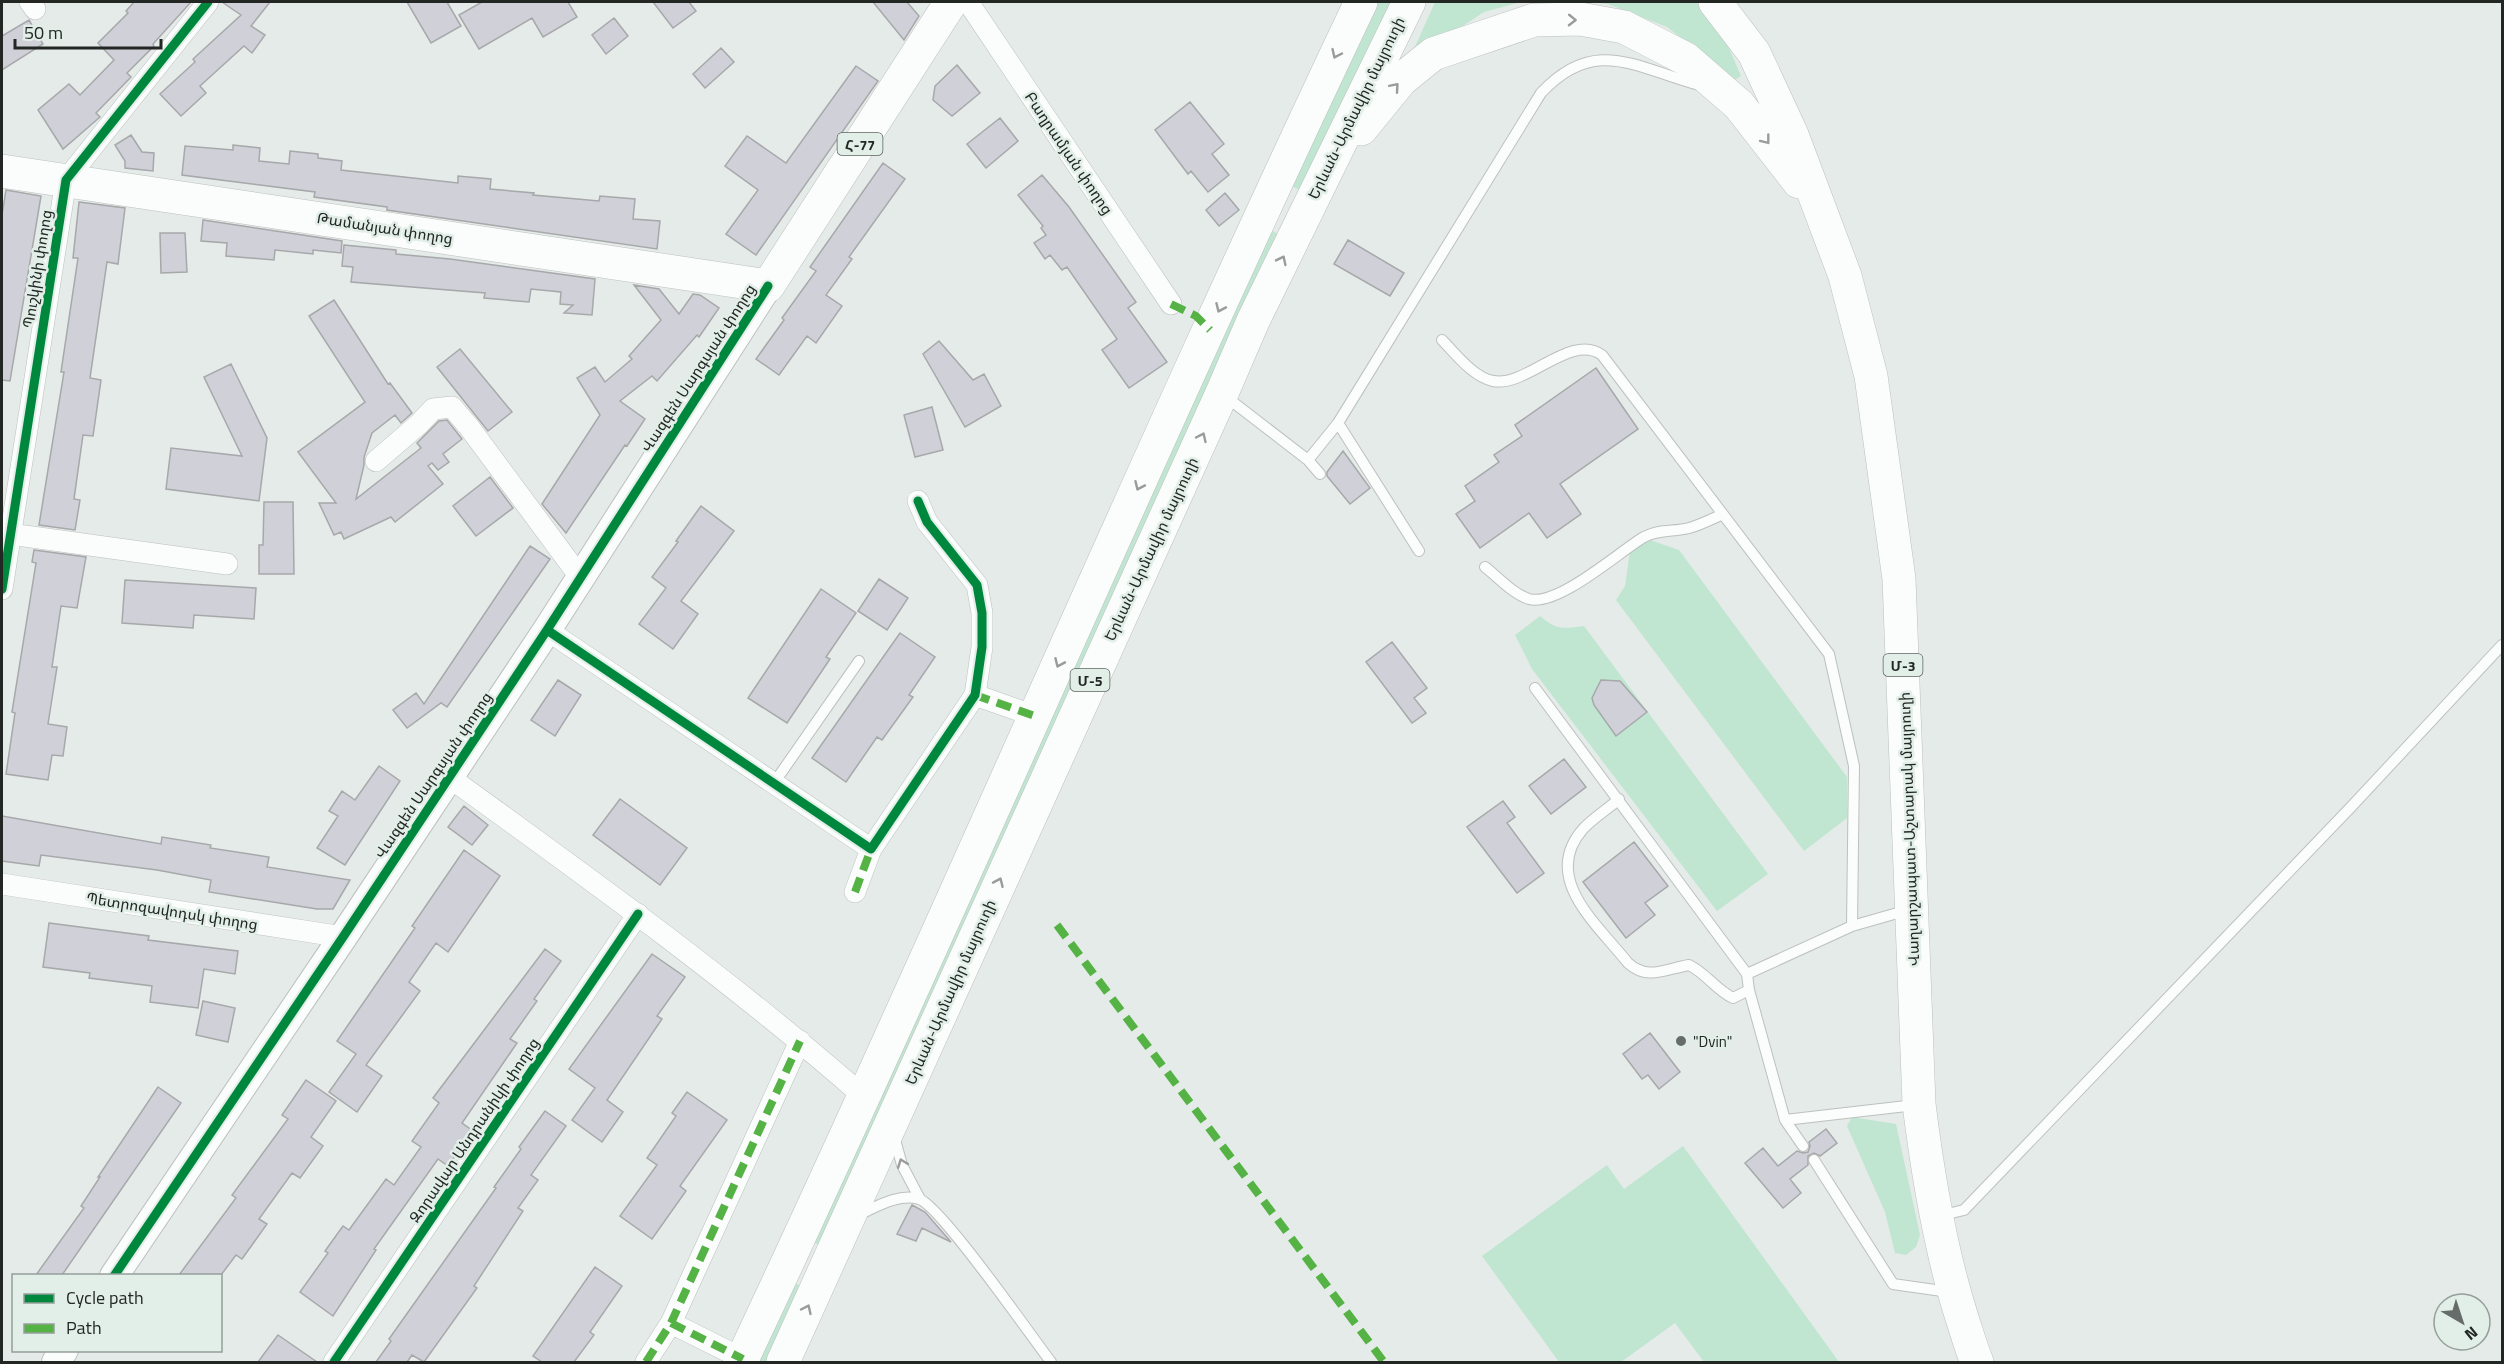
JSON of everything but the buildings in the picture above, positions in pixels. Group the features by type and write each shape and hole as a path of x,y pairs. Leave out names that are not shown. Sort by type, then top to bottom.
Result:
{"main road":[{"name":"Վազգեն Սարգսյան փողոց","path":"768,286 951,2"},
{"name":"Մ-5","path":"742,1361 1278,175 1361,2"},
{"name":"Երևան-Արմավիր մայրուղի","path":"783,1362 1222,393 1252,321 1409,2"},
{"name":"Վաղարշապատ-Աշտարակ մայրուղի","path":"1714,2 1754,53 1792,135 1845,276 1871,376 1899,579 1918,1104 1936,1216 1954,1292 1977,1362"},
{"name":"Մ-3","path":"1311,202 1357,134 1401,80 1433,54 1534,20 1580,20 1624,27 1686,59 1739,105 1821,210"},
{"name":"Թամանյան փողոց","path":"2,171 768,286"},
{"path":"1278,175 1281,200 1299,209 1305,208 1311,202"},
{"path":"790,1256 824,1272"}],"street":[{"name":"Պուշկինի փողոց","path":"2,589 66,180 208,2"},
{"name":"Բաղրամյան փողոց","path":"968,2 1171,304"},
{"name":"Վազգեն Սարգսյան փողոց","path":"115,1274 547,630 768,286"},
{"path":"376,461 433,409 452,407 580,577"},
{"path":"855,892 871,849 975,695 982,647 982,613 977,585 927,522 918,501"},
{"path":"10,534 227,564"},
{"path":"547,630 871,849"},
{"path":"975,695 1035,716"},
{"path":"449,777 638,914 800,1041 863,1096"},
{"name":"Պետրոզավոդսկ փողոց","path":"2,884 343,937"},
{"name":"Զորավար Անդրանիկի փողոց","path":"334,1362 638,914"},
{"path":"646,1362 671,1323 800,1041"},
{"path":"671,1323 742,1361"}],"lane":[{"path":"1308,460 1338,423 1542,93 1557,77 1571,67 1589,62 1605,60 1642,64 1671,77 1705,86 1739,105"},
{"path":"1442,340 1475,372 1493,381 1510,379 1581,349 1593,349 1602,355 1829,654 1854,766 1852,926"},
{"path":"1222,393 1308,460 1320,474"},
{"path":"1338,423 1419,551"},
{"path":"1485,567 1522,596 1532,600 1549,596 1587,579 1645,536 1666,530 1688,528 1723,514"},
{"path":"1936,1216 1964,1210 2334,825 2502,645"},
{"path":"774,783 859,661"},
{"path":"1535,688 1747,974 1749,990 1785,1120 1803,1146"},
{"path":"1619,799 1584,829 1569,850 1568,876 1574,896 1628,963 1638,972 1653,973 1689,965 1703,972 1723,993 1733,998 1749,990"},
{"path":"1747,974 1852,926 1911,909"},
{"path":"1785,1120 1918,1104"},
{"path":"891,1126 902,1165 920,1199 946,1222 1051,1362"},
{"path":"1814,1160 1893,1284 1954,1292"},
{"path":"847,1219 898,1198 920,1199"}],"green space":[{"path":"1377,2 1391,2 1300,190 1287,184"},
{"path":"1435,2 1521,2 1484,12 1437,43 1414,49"},
{"path":"1588,2 1706,2 1714,13 1741,76 1735,80 1667,27 1608,4"},
{"path":"1267,227 1279,235 823,1247 810,1240"},
{"path":"1647,539 1679,550 1847,777 1847,818 1804,851 1616,600 1625,586 1630,551"},
{"path":"1540,616 1560,627 1584,626 1768,874 1717,911 1532,669 1515,635"},
{"path":"1852,1117 1896,1124 1920,1235 1916,1247 1906,1255 1895,1253 1885,1212 1847,1126"},
{"path":"1683,1146 1839,1362 1704,1362 1675,1323 1621,1362 1559,1362 1482,1256 1607,1165 1624,1189"},
{"path":"792,1282 805,1288 770,1362 754,1362"}],"marked path":[{"path":"1171,304 1196,316 1210,330"},
{"path":"975,695 1035,716"},
{"path":"855,892 871,849"},
{"path":"1057,925 1384,1362"},
{"path":"646,1362 671,1323 800,1041"},
{"path":"671,1323 743,1359"}],"cycle path":[{"path":"2,589 66,180 208,2"},
{"path":"115,1274 547,630 768,286"},
{"path":"547,630 871,849 975,695 982,647 982,613 977,585 927,522 918,501"},
{"path":"334,1362 638,914"}],"place":[{"name":"\"Dvin\"","path":"1681,1041"}]}
